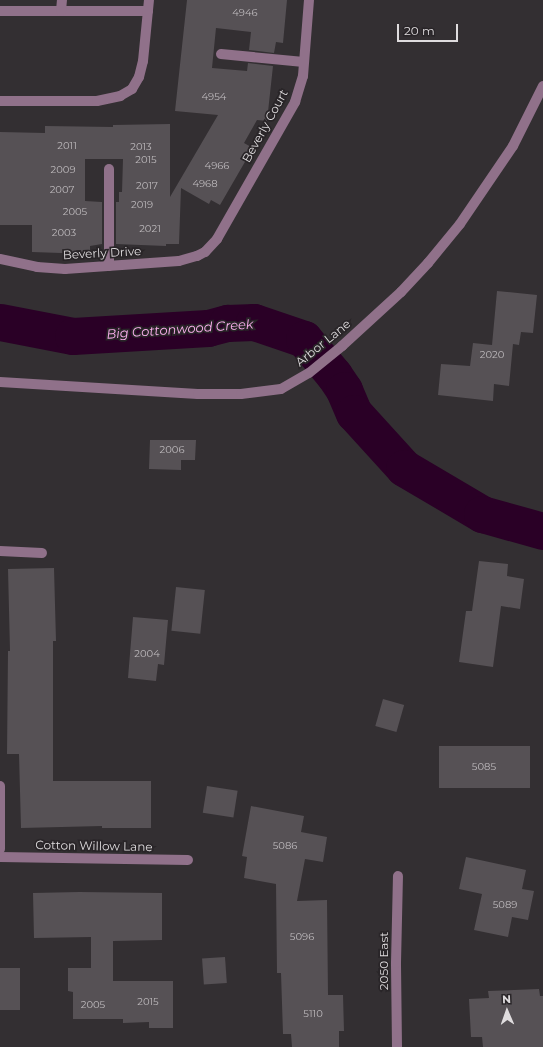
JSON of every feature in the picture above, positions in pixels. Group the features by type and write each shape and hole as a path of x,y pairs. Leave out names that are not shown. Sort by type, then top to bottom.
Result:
{"street":[{"path":"61,11 62,0"},
{"path":"0,101 97,101 120,96 132,89 139,77 143,61 148,0"},
{"name":"Beverly Court","path":"205,252 216,239 295,102 301,85 309,0"},
{"path":"0,11 148,11"},
{"path":"221,54 304,62"},
{"name":"Arbor Lane","path":"0,382 125,391 241,394 281,389 309,373 342,346 401,292 450,237 513,146 543,86"},
{"path":"109,169 109,266"},
{"name":"Beverly Drive","path":"0,259 37,267 65,269 179,261 205,252"},
{"path":"0,551 42,553"},
{"path":"0,786 0,849"},
{"name":"Cotton Willow Lane","path":"0,857 188,860"},
{"name":"2050 East","path":"397,1047 396,963 398,876"}],"building":[{"path":"187,0 287,0 283,43 276,42 274,53 249,50 251,32 216,28 212,68 247,71 248,63 273,66 267,121 257,120 244,143 253,148 220,205 211,200 209,204 181,188 179,244 166,244 166,246 116,244 116,202 119,202 119,192 122,192 123,159 85,159 85,201 102,202 102,244 90,246 90,254 32,252 32,225 0,225 0,132 45,133 45,126 113,127 113,125 170,124 170,197 218,115 175,111"},
{"path":"497,291 537,295 533,333 521,332 519,345 513,344 509,386 494,384 493,401 438,395 441,364 470,366 473,343 492,345"},
{"path":"150,440 196,440 195,460 181,460 181,470 149,469"},
{"path":"479,561 508,564 507,576 524,579 520,609 501,606 493,667 459,662 466,611 472,611"},
{"path":"54,568 56,641 53,641 53,781 151,781 151,828 102,828 102,826 21,828 19,754 7,754 8,651 10,651 8,569"},
{"path":"176,587 205,590 200,634 171,631"},
{"path":"133,617 168,620 164,665 158,664 156,681 128,678"},
{"path":"383,699 404,705 396,732 375,726"},
{"path":"439,746 530,746 530,788 439,788"},
{"path":"207,786 238,791 233,818 203,813"},
{"path":"251,806 304,816 301,832 327,837 323,862 305,859 297,901 327,900 328,995 343,995 344,1031 339,1031 339,1047 292,1047 291,1034 283,1034 281,973 277,973 276,884 244,878 247,857 242,856"},
{"path":"466,857 526,870 522,889 534,891 528,920 512,917 508,937 474,930 482,894 459,889"},
{"path":"33,893 162,893 162,940 113,941 113,981 173,981 173,1028 149,1028 149,1022 123,1023 123,1019 73,1019 73,992 68,991 68,968 91,968 91,937 34,938"},
{"path":"225,957 227,983 204,985 202,959"},
{"path":"0,968 20,968 20,1010 0,1010"},
{"path":"539,989 540,996 543,996 543,1047 483,1047 482,1037 471,1037 469,999 489,998 488,991"}],"waterway":[{"name":"Big Cottonwood Creek","path":"0,322 73,336 208,328 227,323 254,322 304,339 334,375 344,390 354,413 404,468 482,514 543,531"}]}
